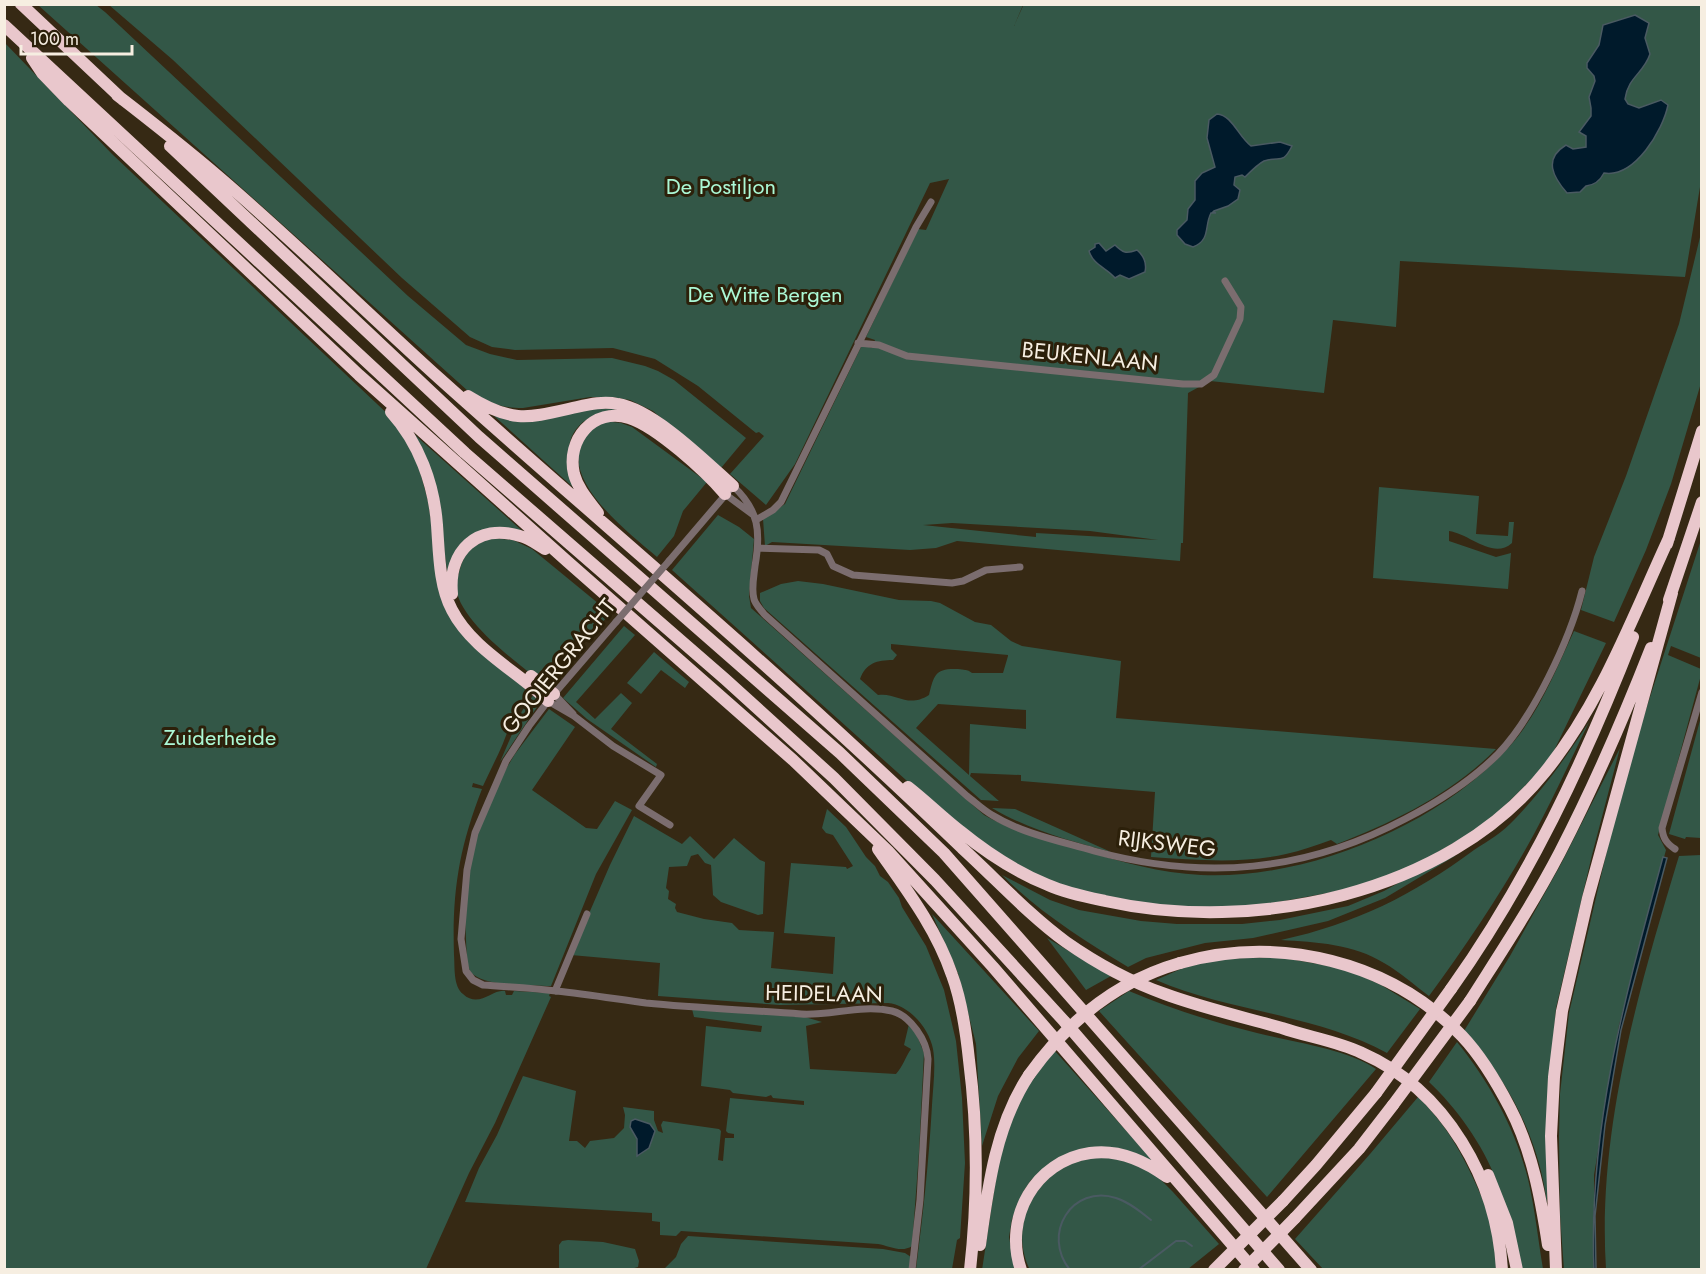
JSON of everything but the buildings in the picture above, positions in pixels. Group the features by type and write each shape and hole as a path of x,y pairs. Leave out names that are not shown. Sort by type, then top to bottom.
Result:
{"highway":[{"path":"21,4 252,225 479,437 840,753 944,853 1311,1269"},
{"path":"4,25 465,453 725,679 834,778 935,879 1064,1021 1277,1269"},
{"path":"22,41 42,73 69,101 359,375 793,760 888,851 986,959 1254,1269"},
{"path":"117,95 223,180 437,376 742,645 868,759 1015,898 1066,941 1119,973 1163,994 1362,1053 1402,1076 1422,1092 1440,1110 1459,1137 1484,1185 1499,1235 1502,1269"},
{"path":"359,375 404,429 425,468 435,504 444,587 453,613 472,636 496,659 551,698"},
{"path":"437,376 481,404 506,416 536,417 602,403 619,404 640,411 673,435 729,490"},
{"path":"613,533 580,487 574,474 574,446 579,435 601,417 613,415 627,417 642,423 657,432 729,490"},
{"path":"1214,1269 1323,1158 1376,1093 1451,989 1502,912 1568,790 1616,682 1669,538 1701,431"},
{"path":"1553,1269 1551,1136 1554,1077 1562,1011 1590,887 1672,593 1701,502"},
{"path":"551,698 499,653 462,614 453,595 451,573 459,554 474,539 482,535 500,533 521,536 568,562"},
{"path":"868,759 917,794 983,849 1009,866 1048,886 1124,905 1206,913 1276,909 1327,899 1377,884 1434,860 1484,830 1524,797 1560,754 1594,699 1669,538"},
{"path":"1244,1269 1296,1218 1359,1149 1470,1001 1521,920 1559,853 1619,727 1672,593"},
{"path":"858,822 921,909 952,974 963,1012 973,1089 977,1160 970,1269"},
{"path":"976,1269 991,1169 1001,1133 1016,1096 1057,1039 1096,1004 1143,976 1180,963 1218,954 1260,951 1322,958 1343,964 1395,985 1443,1018 1475,1053 1502,1094 1515,1119 1530,1159 1553,1269"},
{"path":"1259,1021 1307,1030 1360,1048 1404,1072 1430,1095 1460,1128 1485,1169 1507,1224 1517,1269"},
{"path":"1021,1269 1015,1242 1016,1225 1021,1208 1038,1180 1063,1161 1092,1152 1123,1155 1138,1159 1155,1168 1185,1190"}],"street":[{"path":"755,517 773,510 781,502 916,227 931,202"},
{"name":"BEUKENLAAN","path":"858,343 879,345 907,356 1201,384 1214,375 1240,319 1241,307 1225,281"},
{"path":"729,490 749,502 755,517 758,550 819,550 827,554 833,566 853,575 952,583 963,581 986,570 1020,567"},
{"name":"GOOIERGRACHT","path":"555,991 483,984 473,980 466,971 461,939 467,870 475,833 506,761 551,698 729,490"},
{"name":"RIJKSWEG","path":"758,550 753,592 754,600 764,614 967,796 991,814 1035,834 1122,858 1214,869 1282,864 1348,845 1380,833 1429,807 1466,782 1498,754 1521,725 1540,692 1575,617 1582,591"},
{"path":"1675,849 1663,837 1662,828 1701,692"},
{"path":"551,698 613,746 661,775 639,806 669,825"},
{"path":"555,991 587,914"},
{"name":"HEIDELAAN","path":"555,991 646,1003 798,1014 863,1009 891,1011 910,1022 927,1048 928,1059 920,1200 912,1269"}],"green space":[{"path":"1024,4 1701,5 1701,181 1685,277 1400,261 1396,327 1333,320 1324,393 1210,381 1188,393 1183,543 1181,543 1180,561 957,541 936,548 910,550 772,542 765,546 763,519 785,504 862,345 872,348 875,340 866,337 918,229 926,230 949,179 930,183 795,464 766,505 730,474 764,436 759,432 756,433 698,386 655,359 613,348 515,350 492,347 470,337 402,278 173,60 109,5 1023,5 1014,26","holes":["952,523 1090,531 1158,540 1036,533 1036,537 923,525"]},
{"path":"38,5 96,5 105,12 408,296 466,345 490,354 517,360 612,358 645,366 674,380 746,438 721,468 653,411 630,400 590,397 514,408 494,404 468,391"},
{"name":"Zuiderheide","path":"4,42 112,154 393,419 418,464 428,501 443,598 526,690 512,716 502,745 483,786 473,783 472,787 482,789 468,831 456,890 455,971 460,991 474,1000 500,991 505,991 506,995 512,995 514,991 550,993 551,997 426,1269 5,1269"},
{"path":"1701,233 1701,383 1671,484 1646,550 1614,622 1581,610 1594,557 1626,476 1679,324"},
{"path":"589,408 622,409 594,415 579,426 574,433 569,451 575,489 493,415 513,421 527,422"},
{"path":"604,421 632,427 707,482 683,511 674,536 657,557 607,512 581,474 578,455 585,437"},
{"path":"405,426 529,537 483,532 448,578 440,519"},
{"path":"1379,487 1479,496 1476,534 1508,536 1509,522 1514,522 1512,543 1497,549 1449,531 1449,541 1496,557 1511,553 1508,589 1373,578"},
{"path":"718,515 754,539 749,596 751,608 984,815 1044,839 1126,863 1171,872 1201,875 1242,874 1284,868 1327,857 1369,842 1409,823 1447,800 1481,774 1510,746 1530,720 1574,631 1606,643 1548,763 1485,825 1408,869 1355,888 1235,910 1107,901 1009,866 926,798 672,570"},
{"path":"491,538 513,540 532,549 610,613 593,634 563,654 537,679 486,636 464,609 458,595 456,582 462,562 475,546"},
{"path":"1701,540 1701,658 1671,646 1668,655 1701,669 1701,675 1658,835 1666,850 1619,1025 1594,1175 1594,1269 1564,1270 1560,1215 1559,1137 1560,1094 1569,1013 1612,829 1639,731"},
{"path":"798,581 899,600 940,603 975,622 991,625 1011,641 1022,646 1121,661 1116,718 1496,749 1461,779 1422,805 1337,844 1331,840 1292,853 1253,859 1151,857 1155,792 1021,781 1021,775 971,773 970,776 999,801 981,800 764,608 760,601 760,593 781,584","holes":["891,644 1008,655 1008,656 1003,673 944,670 934,678 929,695 921,699 908,700 878,695 860,679 869,666 893,660 897,655 891,649","938,704 1026,710 1026,729 970,724 969,775 916,728"]},
{"path":"624,626 635,635 576,702 595,719 621,693 632,703 611,729 657,764 656,767 587,719 563,698"},
{"path":"654,652 689,682 685,688 661,670 641,694 627,683"},
{"path":"534,694 537,707 500,762 522,711"},
{"path":"549,709 575,727 532,790 586,828 597,829 615,801 632,810 596,874 551,986 490,982 472,974 467,962 464,896 477,834 500,779 515,754"},
{"path":"1701,717 1701,838 1686,837 1685,839 1669,834"},
{"path":"1589,722 1549,806 1510,876 1429,996 1401,974 1360,952 1321,943 1281,940 1334,926 1382,906 1429,881 1495,836 1510,824 1535,797"},
{"path":"1620,748 1556,1008 1548,1104 1547,1204 1537,1156 1519,1111 1494,1069 1464,1031 1510,956 1561,864"},
{"path":"992,808 1015,809 1111,852 1035,829"},
{"path":"827,809 846,827 880,876 888,882 899,898 926,946 944,990 956,1041 965,1163 960,1238 957,1240 952,1269 916,1269 927,1167 934,1062 931,1041 923,1026 910,1013 888,1003 780,1005 658,996 660,963 571,955 634,816 682,844 690,836 714,859 734,838 765,862 763,914 758,915 721,902 713,895 711,865 705,863 698,854 691,856 687,866 669,867 666,888 669,891 668,899 676,904 677,912 732,923 739,930 774,932 771,968 833,974 835,937 784,933 791,863 846,867 847,869 853,866 833,835 826,833 822,828"},
{"path":"1453,853 1455,856 1385,898 1328,921 1253,938 1205,943 1146,958 1128,967 1062,925 1002,875 1050,900 1079,910 1141,921 1177,924 1242,924 1280,920 1348,906 1384,891"},
{"path":"1701,855 1701,1269 1606,1269 1605,1217 1608,1164 1624,1060 1649,957 1679,856"},
{"path":"932,914 1039,1031 1018,1058 998,1096 982,1146 976,1044 958,973"},
{"path":"1047,938 1111,976 1086,990"},
{"path":"1278,957 1346,969 1381,985 1420,1009 1387,1053 1331,1030 1184,991 1156,980 1183,968 1214,959"},
{"path":"1129,991 1208,1020 1335,1051 1376,1069 1267,1197 1099,1011"},
{"path":"692,1009 805,1017 822,1022 806,1026 810,1069 896,1074 911,1049 904,1045 909,1024 916,1033 924,1053 912,1246 900,1249 878,1244 681,1231 676,1236 660,1235 660,1222 652,1221 652,1213 465,1202 523,1076 576,1091 569,1141 577,1141 585,1148 590,1141 614,1138 624,1128 623,1107 654,1111 658,1131 663,1133 661,1125 663,1121 719,1129 721,1131 718,1160 723,1161 725,1138 734,1138 734,1134 726,1131 730,1098 804,1105 804,1101 773,1098 771,1095 766,1097 733,1093 730,1090 701,1086 706,1026 761,1032 762,1026 694,1017","holes":["635,1119 647,1123 655,1131 649,1148 638,1156"]},
{"path":"1457,1042 1491,1090 1509,1124 1523,1160 1535,1213 1543,1269 1521,1269 1491,1167 1468,1127 1429,1082"},
{"path":"1054,1050 1156,1164 1117,1150 1042,1170 1023,1192 1012,1219 1009,1237 1015,1269 982,1270 1003,1145 1021,1096"},
{"path":"1418,1097 1448,1133 1487,1204 1499,1269 1323,1269 1295,1239"},
{"path":"1091,1158 1128,1161 1155,1174 1219,1244 1188,1269 1030,1270 1024,1255 1022,1239 1023,1224 1034,1196 1055,1173 1071,1164"},
{"path":"688,1236 883,1249 905,1253 911,1257 909,1270 663,1270 676,1257 681,1244"},
{"path":"562,1241 603,1242 635,1249 639,1261 638,1267 627,1270 559,1268 559,1245"}],"water":[{"path":"1635,15 1649,23 1645,38 1650,54 1629,85 1625,99 1628,104 1639,108 1661,100 1668,105 1665,115 1654,139 1637,160 1615,173 1604,173 1597,182 1586,186 1580,192 1567,193 1554,174 1553,162 1554,156 1566,145 1573,149 1586,147 1586,136 1579,132 1591,116 1589,97 1595,81 1587,68 1587,63 1599,45 1603,25"},
{"path":"1217,114 1227,118 1251,146 1280,142 1292,146 1283,158 1269,159 1245,177 1242,175 1235,177 1234,185 1240,190 1238,199 1213,212 1216,213 1211,213 1205,237 1193,247 1185,244 1177,235 1177,230 1187,220 1188,209 1195,200 1195,181 1202,173 1215,167 1207,138 1209,120"},
{"path":"1099,243 1106,251 1115,245 1125,252 1137,250 1144,260 1145,272 1129,279 1120,275 1115,278 1091,256 1089,251"},
{"path":"1663,857 1667,858 1621,1030 1605,1125 1595,1216 1596,1269 1594,1269 1594,1216 1603,1112 1623,1010"},
{"path":"635,1119 650,1124 655,1131 649,1148 637,1156 637,1139 630,1127 631,1121"}],"waterway":[{"path":"1070,1270 1062,1256 1059,1242 1060,1228 1074,1205 1086,1198 1100,1196 1116,1198 1151,1220"},
{"path":"1138,1270 1176,1241 1185,1241 1192,1246"}],"park label":[{"name":"De Postiljon","path":"721,186"},
{"name":"De Witte Bergen","path":"765,294"}]}
